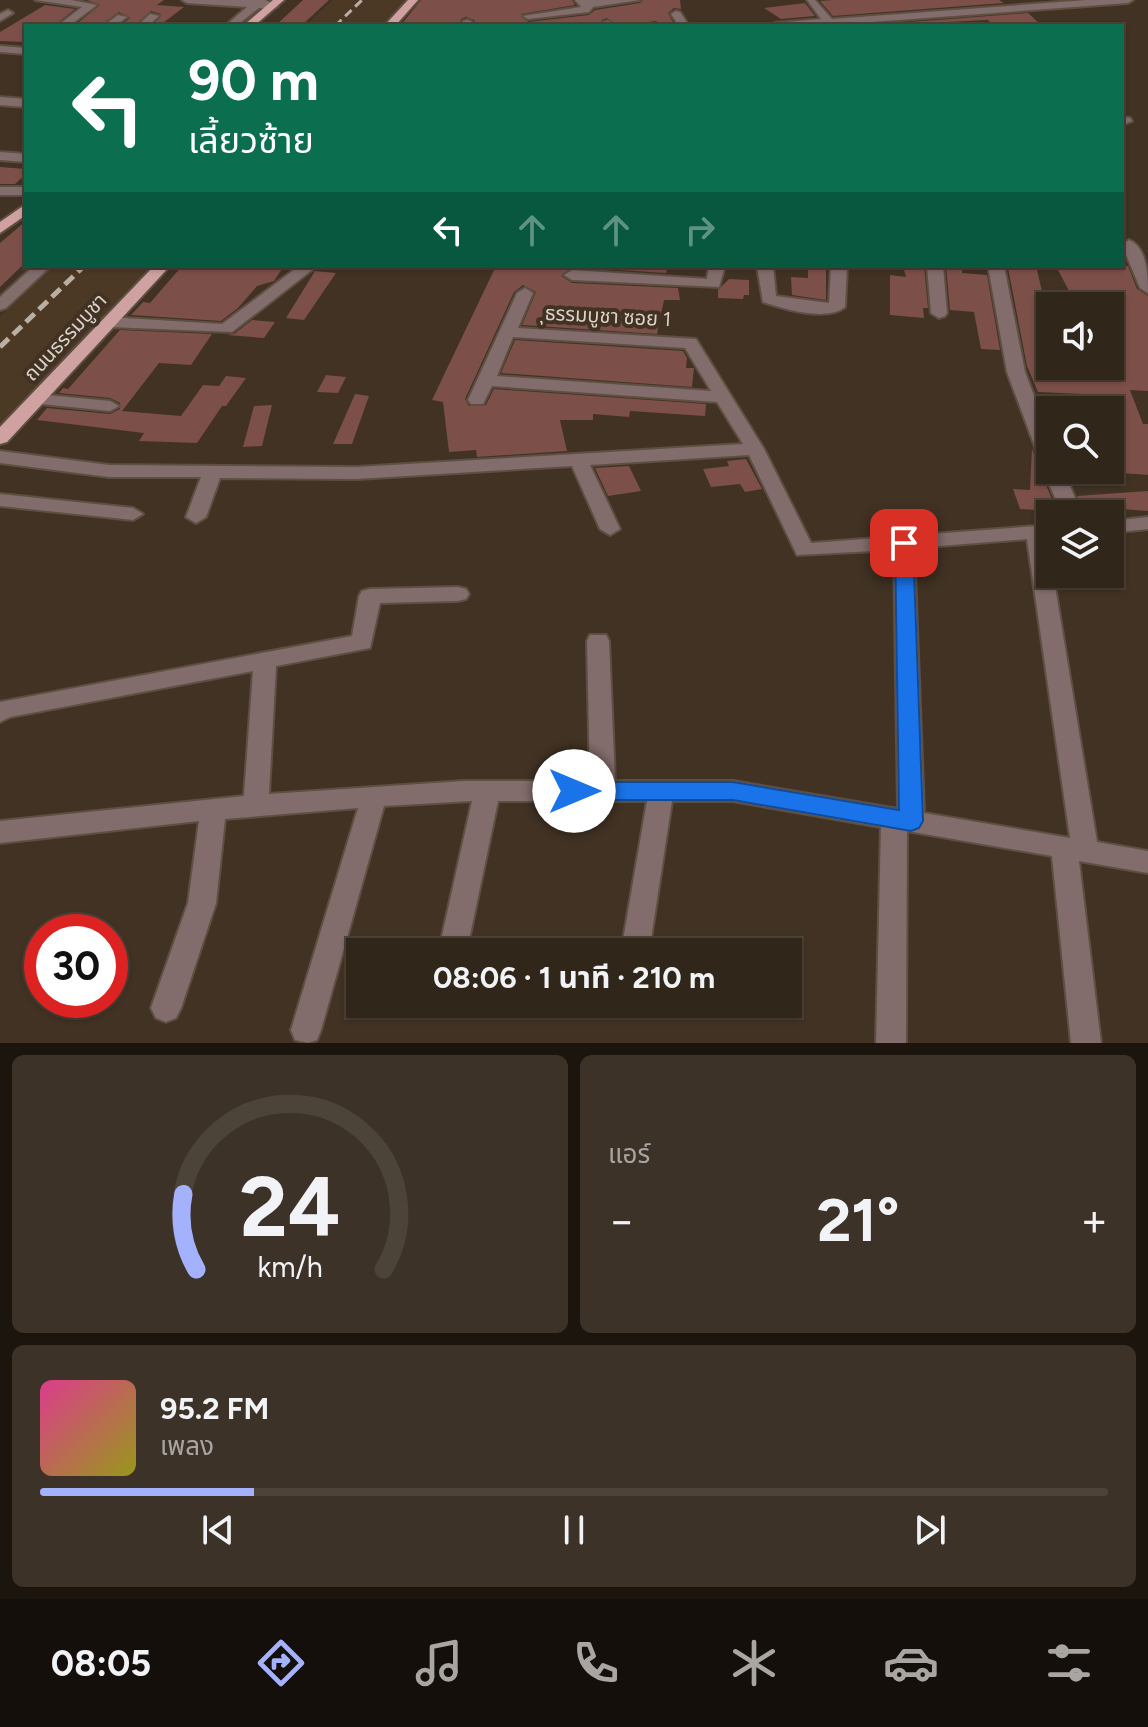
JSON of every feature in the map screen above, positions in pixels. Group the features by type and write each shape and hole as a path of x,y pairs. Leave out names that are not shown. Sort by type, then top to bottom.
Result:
{"main road":[{"path":"391,24 413,0"},
{"path":"250,24 268,3"},
{"path":"0,229 24,210"},
{"name":"ถนนธรรมบูชา","path":"0,438 160,268"}],"street":[{"path":"40,0 92,5 65,24"},
{"path":"187,0 268,3"},
{"path":"582,2 635,0"},
{"path":"796,24 1029,3 1128,0"},
{"path":"527,15 589,9 582,2"},
{"path":"811,2 828,21"},
{"path":"233,24 268,3"},
{"path":"676,14 683,24"},
{"path":"144,24 154,16"},
{"path":"111,24 122,17"},
{"path":"0,46 24,45"},
{"path":"0,46 24,51"},
{"path":"0,101 24,103"},
{"path":"0,156 24,158"},
{"path":"0,191 24,191"},
{"path":"1148,245 1126,244 1148,288"},
{"path":"0,305 41,268"},
{"path":"109,322 226,329 306,268"},
{"path":"572,275 714,284 717,268"},
{"path":"765,268 769,299 783,304 828,308 837,307 839,268"},
{"path":"935,268 939,313"},
{"path":"996,268 1016,372 1036,426"},
{"name":"ุธรรมบูชา ซอย 1","path":"477,400 525,293"},
{"name":"ุธรรมบูชา ซอย 1","path":"508,332 690,343 755,449 804,550 904,543"},
{"path":"486,380 723,397"},
{"path":"37,399 110,406"},
{"path":"0,457 109,471 357,473 755,449"},
{"path":"579,460 610,529"},
{"path":"196,517 213,472"},
{"path":"0,500 133,514"},
{"path":"1124,526 1148,523"},
{"path":"891,1043 903,820 904,543 1036,533"},
{"path":"1049,588 1075,850 1086,1043"},
{"path":"0,713 1,710 362,642 370,596 458,594"},
{"path":"598,641 603,791"},
{"path":"256,805 265,661"},
{"path":"637,938 661,790"},
{"path":"0,832 213,809 374,797 487,791 733,791 1148,862"},
{"path":"456,938 487,791"},
{"path":"306,1030 374,797"},
{"path":"166,1008 202,903 213,809"}],"shaded area":[{"path":"333,0 407,0 384,24 307,24"},
{"path":"51,268 150,268 0,425 0,317"}],"building":[{"path":"87,0 164,0 157,5 184,7 162,24 154,24 161,14 151,11 136,24 122,24 130,18 119,12 103,24 76,24 100,5"},
{"path":"303,0 329,0 303,24 277,24"},
{"path":"421,0 572,0 575,5 521,14 528,22 589,15 595,10 643,0 680,0 681,9 674,8 668,13 674,24 656,21 615,24 607,18 601,24 475,24 474,20 466,17 461,19 460,24 402,24"},
{"path":"999,0 1004,3 833,16 820,1"},
{"path":"805,3 815,16 781,19 764,8"},
{"path":"45,5 75,9 56,24 24,24 24,42 0,41 0,32"},
{"path":"1028,13 1040,24 992,24 988,20 884,24"},
{"path":"0,167 24,169 24,176 15,184 0,184"},
{"path":"24,223 24,264 0,287 0,243"},
{"path":"1128,266 1137,289 1148,296 1148,391 1130,390 1143,424 1148,424 1148,475 1124,473 1124,396 1038,392 1027,366 1008,268 1037,270 1042,292 1036,292 1036,380 1124,380 1124,292 1070,292 1057,268"},
{"path":"180,268 283,268 274,281 257,286 238,308 221,321 131,315 143,302 150,303"},
{"path":"495,268 571,268 561,276 572,283 678,288 680,300 664,300 657,334 522,325 536,292 523,285 514,292 465,399 469,406 486,405 494,389 706,404 705,416 630,411 629,417 593,414 593,420 560,420 567,451 477,457 476,450 449,452 443,402 432,400"},
{"path":"588,268 667,268 666,273"},
{"path":"808,268 826,268 826,300 792,295 791,277 808,278"},
{"path":"904,268 924,268 928,308 923,308 924,318 890,315 890,275 906,277"},
{"path":"946,268 962,268 962,273 987,275 1000,350 981,349 974,312 950,310"},
{"path":"315,271 336,273 304,320 286,318"},
{"path":"729,279 749,280 749,295 744,295 743,299 718,298 718,290"},
{"path":"252,320 275,322 264,338 227,335 234,334"},
{"path":"120,330 212,334 191,365 159,363 122,411 181,416 203,385 219,386 226,376 246,378 197,443 139,441 144,433 37,420 47,408 110,414 120,409 120,403 110,398 59,393 63,388 68,389"},
{"path":"515,340 683,351 687,358 686,368 694,368 692,387 501,373"},
{"path":"326,375 346,377 338,393 317,392"},
{"path":"355,394 369,396 352,444 333,444"},
{"path":"272,405 262,446 243,447 254,406"},
{"path":"1032,448 1036,460 1036,484 1046,484 1052,500 1036,500 1036,510 1020,509 1013,489 1030,490"},
{"path":"746,459 762,489 745,492 740,484 711,487 703,469 729,466 727,461"},
{"path":"629,466 641,491 608,496 595,468"},
{"path":"1148,491 1148,511 1124,509 1124,500 1079,500 1077,496"}],"railway":[{"path":"337,24 362,0"},
{"path":"0,347 82,268"}],"route":[{"path":"574,791 733,791 911,821 904,543"}]}
